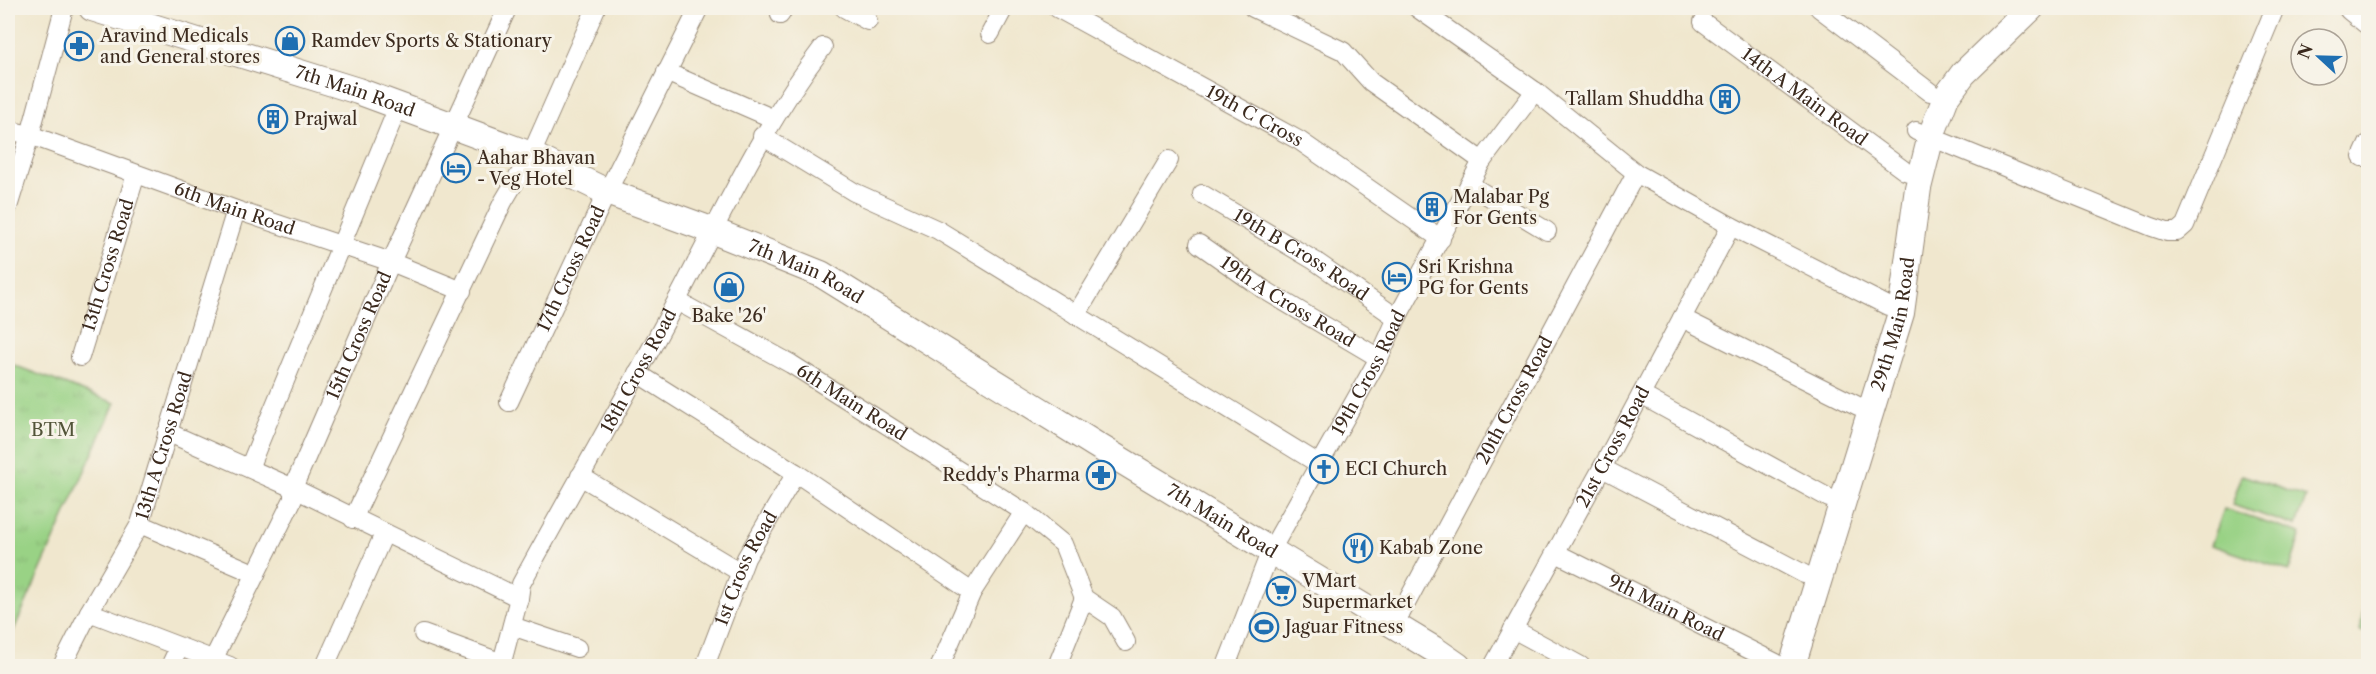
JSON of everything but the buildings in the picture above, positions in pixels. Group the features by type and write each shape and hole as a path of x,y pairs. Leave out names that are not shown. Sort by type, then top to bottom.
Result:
{"street":[{"path":"8,207 64,8"},
{"name":"7th Main Road","path":"93,8 358,91 531,155 607,192 821,274 1394,626 1432,658 1458,666"},
{"path":"353,519 503,202 531,155 596,8"},
{"name":"17th Cross Road","path":"508,402 607,192 699,8"},
{"path":"844,8 868,21"},
{"path":"990,34 1004,8"},
{"name":"19th C Cross","path":"1057,8 1300,141 1441,239"},
{"path":"1253,8 1343,51 1371,82 1482,161"},
{"path":"1418,8 1535,91 1636,173 1731,226 1888,306"},
{"path":"1819,8 1930,92"},
{"name":"29th Main Road","path":"1781,665 1804,574 1888,306 1913,174 1924,134 1930,92 1951,62 2006,8"},
{"name":"29th Main Road","path":"1924,134 1963,74 2031,8"},
{"path":"1924,134 2152,227 2167,232 2177,232 2184,225 2275,8"},
{"path":"2352,8 2368,21"},
{"name":"15th Cross Road","path":"222,663 256,574 293,499 293,488 507,9"},
{"name":"14th A Main Road","path":"1703,22 1913,174"},
{"name":"18th Cross Road","path":"502,665 521,584 676,301 762,136 795,82 823,47"},
{"path":"666,72 774,119"},
{"name":"19th Cross Road","path":"1226,666 1271,550 1379,358 1397,318 1482,161 1535,91"},
{"path":"249,468 398,106"},
{"name":"6th Main Road","path":"8,130 30,135 236,210 392,262 462,291"},
{"path":"762,136 854,192 938,230 1319,464"},
{"path":"1076,315 1169,160"},
{"name":"20th Cross Road","path":"1394,626 1636,173"},
{"name":"13th Cross Road","path":"80,357 136,174"},
{"name":"29th Main Road","path":"1781,665 1901,313 1913,174"},
{"path":"1470,185 1547,231"},
{"name":"19th B Cross Road","path":"1202,194 1316,261 1397,318"},
{"name":"13th A Cross Road","path":"62,666 89,612 141,524 236,210"},
{"name":"21st Cross Road","path":"1493,666 1731,226"},
{"name":"19th A Cross Road","path":"1199,244 1263,290 1379,358"},
{"name":"6th Main Road","path":"676,301 791,364 1024,512 1063,544 1084,598"},
{"path":"1682,318 1858,406"},
{"path":"637,373 796,473 972,592"},
{"path":"1641,395 1829,498"},
{"path":"167,432 293,488 519,598"},
{"path":"1602,468 1804,574"},
{"name":"1st Cross Road","path":"705,666 746,558 796,473"},
{"path":"580,476 740,572"},
{"path":"940,666 972,592 1024,512"},
{"path":"141,524 256,574"},
{"path":"325,666 384,534"},
{"name":"9th Main Road","path":"1556,553 1781,665"},
{"path":"1057,666 1084,598 1112,617 1126,642"},
{"path":"89,612 222,663"},
{"path":"512,626 577,648"},
{"path":"1513,629 1581,666"},
{"path":"423,634 502,665"},
{"path":"170,666 179,647"}],"green space":[{"name":"BTM","path":"8,363 115,403 8,643"},
{"path":"2242,475 2306,497 2296,526 2232,505"},
{"path":"2224,509 2301,534 2289,571 2211,545"},
{"path":"2368,579 2368,633 2360,631"}],"place":[{"name":"Ramdev Sports & Stationary","path":"290,41"},
{"name":"Aravind Medicals and General stores","path":"79,46"},
{"name":"Tallam Shuddha","path":"1725,99"},
{"name":"Prajwal","path":"273,119"},
{"name":"Aahar Bhavan - Veg Hotel","path":"456,168"},
{"name":"Malabar Pg For Gents","path":"1432,207"},
{"name":"Sri Krishna PG for Gents","path":"1397,277"},
{"name":"Bake '26'","path":"729,287"},
{"name":"ECI Church","path":"1324,469"},
{"name":"Reddy's Pharma","path":"1101,475"},
{"name":"Kabab Zone","path":"1358,548"},
{"name":"VMart Supermarket","path":"1281,591"},
{"name":"Jaguar Fitness","path":"1264,627"}]}
